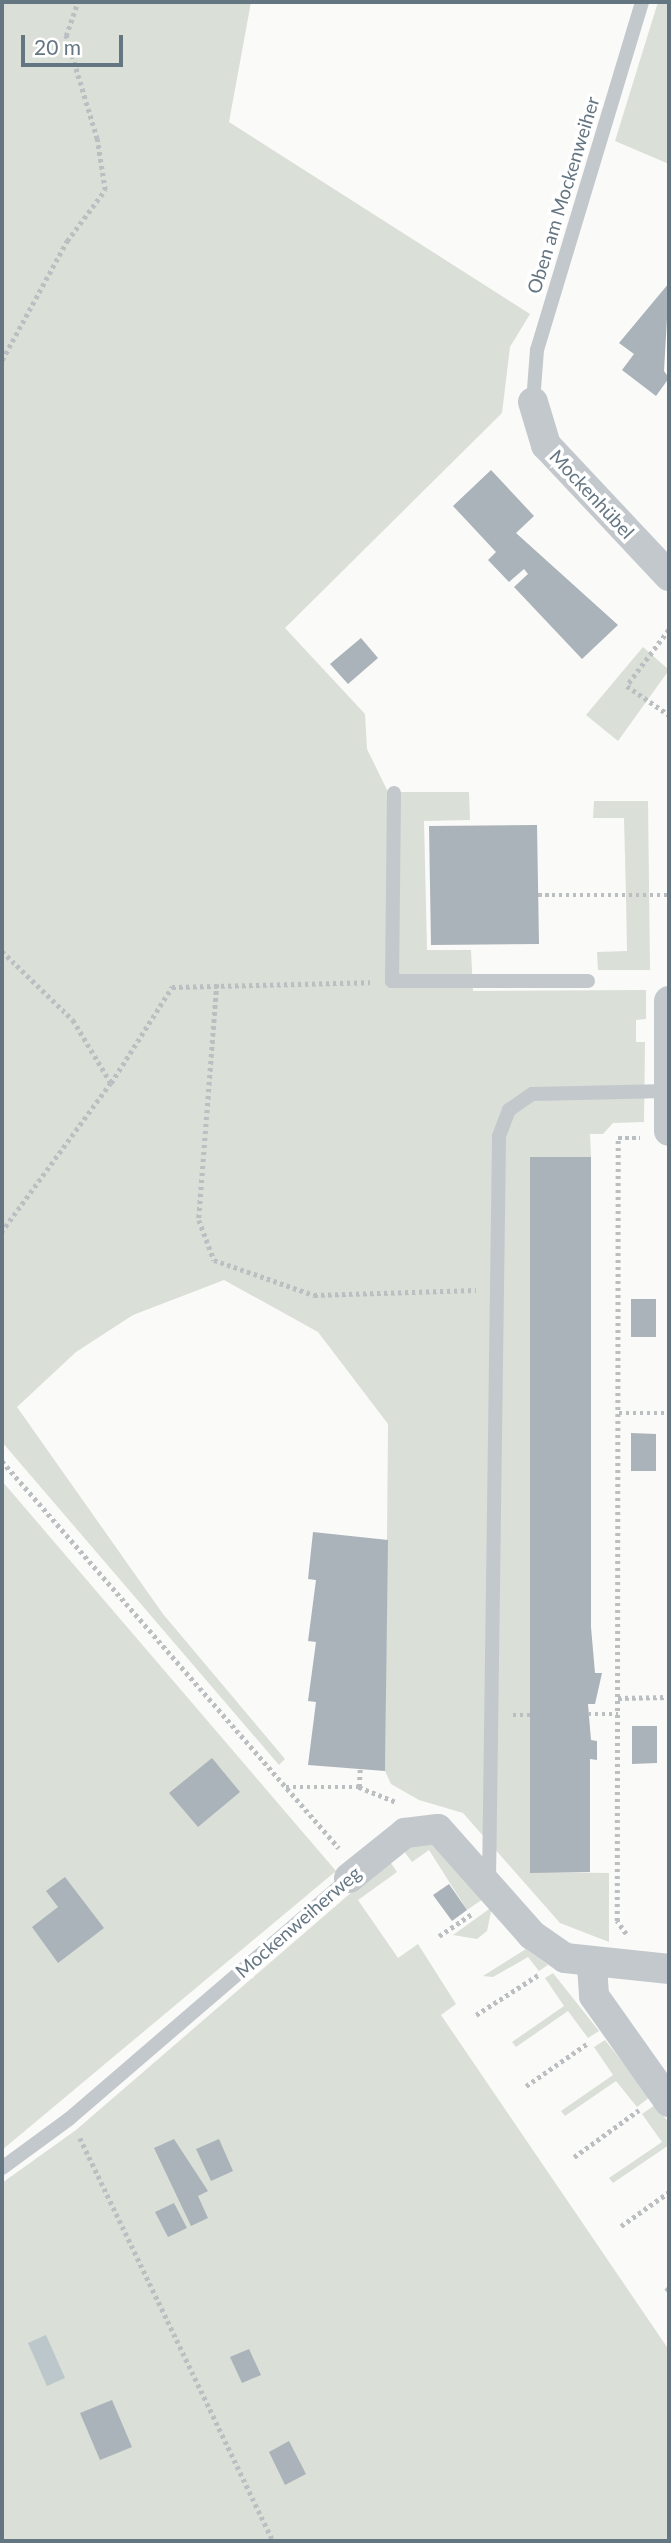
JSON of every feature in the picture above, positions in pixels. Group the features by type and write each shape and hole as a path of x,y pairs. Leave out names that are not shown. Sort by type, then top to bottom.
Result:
{"street":[{"name":"Mockenhübel","path":"533,402 546,445 669,576"},
{"path":"666,1131 669,1001"},
{"path":"423,1826 451,1837 532,1935 579,1962 669,1969"},
{"name":"Mockenweiherweg","path":"354,1874 423,1826"},
{"path":"579,1962 612,2027 666,2098"}],"lane":[{"name":"Oben am Mockenweiher","path":"533,402 537,350 642,2"},
{"path":"394,793 392,981 588,981"},
{"path":"489,1883 499,1136 509,1110 532,1094 668,1091"},
{"name":"Mockenweiherweg","path":"2,2168 69,2119 354,1874"}],"path":[{"path":"2,360 67,241 105,190 97,139 66,36 78,2"},
{"path":"669,630 627,686 669,715"},
{"path":"538,895 669,895"},
{"path":"2,951 73,1020 111,1083"},
{"path":"2,1232 111,1083 172,987 392,981"},
{"path":"217,984 199,1220 214,1260 314,1295 496,1290"},
{"path":"633,1944 617,1921 618,1138 666,1131"},
{"path":"619,1413 669,1413"},
{"path":"2,1461 286,1787 354,1874"},
{"path":"618,1698 669,1697"},
{"path":"588,1714 618,1714"},
{"path":"359,1787 360,1769"},
{"path":"286,1787 359,1787 402,1806 423,1826"},
{"path":"476,2015 579,1962"},
{"path":"526,2087 612,2027"},
{"path":"574,2157 666,2098"},
{"path":"76,2130 273,2541"},
{"path":"621,2226 669,2192"}],"shaded area":[{"path":"2,2 251,2 229,122 530,314 510,347 502,413 285,628 365,714 367,749 388,792 469,792 470,820 424,821 427,950 471,950 473,991 646,990 646,1019 636,1020 636,1042 645,1042 644,1122 613,1123 603,1134 590,1134 591,1157 530,1157 530,1872 609,1873 609,1942 560,1923 463,1813 419,1800 391,1784 385,1771 388,1424 318,1332 224,1280 133,1315 76,1352 17,1407 163,1614 285,1759 279,1765 2,1442"},
{"path":"658,2 669,2 669,164 615,141"},
{"path":"643,647 669,670 618,741 586,715"},
{"path":"594,801 648,801 650,970 598,970 597,952 627,951 626,896 624,818 593,818"},
{"path":"2,1481 336,1871 2,2150"},
{"path":"428,1840 486,1897 467,1910 429,1850 412,1862 403,1850"},
{"path":"389,1860 397,1872 358,1900 398,1958 418,1944 456,2004 441,2015 669,2350 669,2541 2,2541 2,2183 76,2130"},
{"path":"492,1907 487,1931 477,1939 453,1935"},
{"path":"526,1949 548,1965 539,1971 528,1957 493,1977 483,1976"},
{"path":"553,1973 599,2031 588,2038 568,2011 516,2047 512,2042 564,2006 545,1978"},
{"path":"605,2040 650,2097 637,2107 616,2081 565,2116 561,2111 613,2075 594,2047"},
{"path":"655,2105 669,2123 669,2145 613,2183 609,2178 662,2142 642,2114"},
{"path":"46,2335 65,2378 47,2386 28,2343"}],"building":[{"path":"669,283 664,371 669,378 656,396 622,370 634,354 619,343"},
{"path":"491,470 534,516 516,533 618,625 582,659 514,587 528,574 524,569 509,582 488,560 496,552 453,506"},
{"path":"361,638 378,658 348,684 330,664"},
{"path":"537,825 539,944 431,945 429,826"},
{"path":"530,1157 591,1157 591,1627 595,1673 602,1673 595,1704 588,1704 591,1740 597,1741 597,1760 590,1759 590,1872 530,1873"},
{"path":"631,1299 656,1299 656,1337 631,1337"},
{"path":"631,1433 656,1434 656,1471 631,1471"},
{"path":"313,1532 388,1540 385,1771 308,1765 316,1702 308,1701 316,1642 308,1641 316,1580 308,1579"},
{"path":"632,1726 657,1726 657,1763 632,1764"},
{"path":"212,1758 240,1792 198,1827 169,1793"},
{"path":"65,1877 104,1928 58,1963 32,1927 58,1907 46,1891"},
{"path":"449,1884 467,1910 452,1921 433,1895"},
{"path":"174,2139 208,2191 198,2196 208,2218 191,2226 154,2148"},
{"path":"219,2139 233,2171 211,2181 196,2149"},
{"path":"174,2203 187,2228 168,2237 155,2212"},
{"path":"249,2349 261,2375 242,2383 230,2357"},
{"path":"112,2400 132,2447 100,2460 80,2413"},
{"path":"289,2441 306,2474 285,2485 269,2452"}]}
